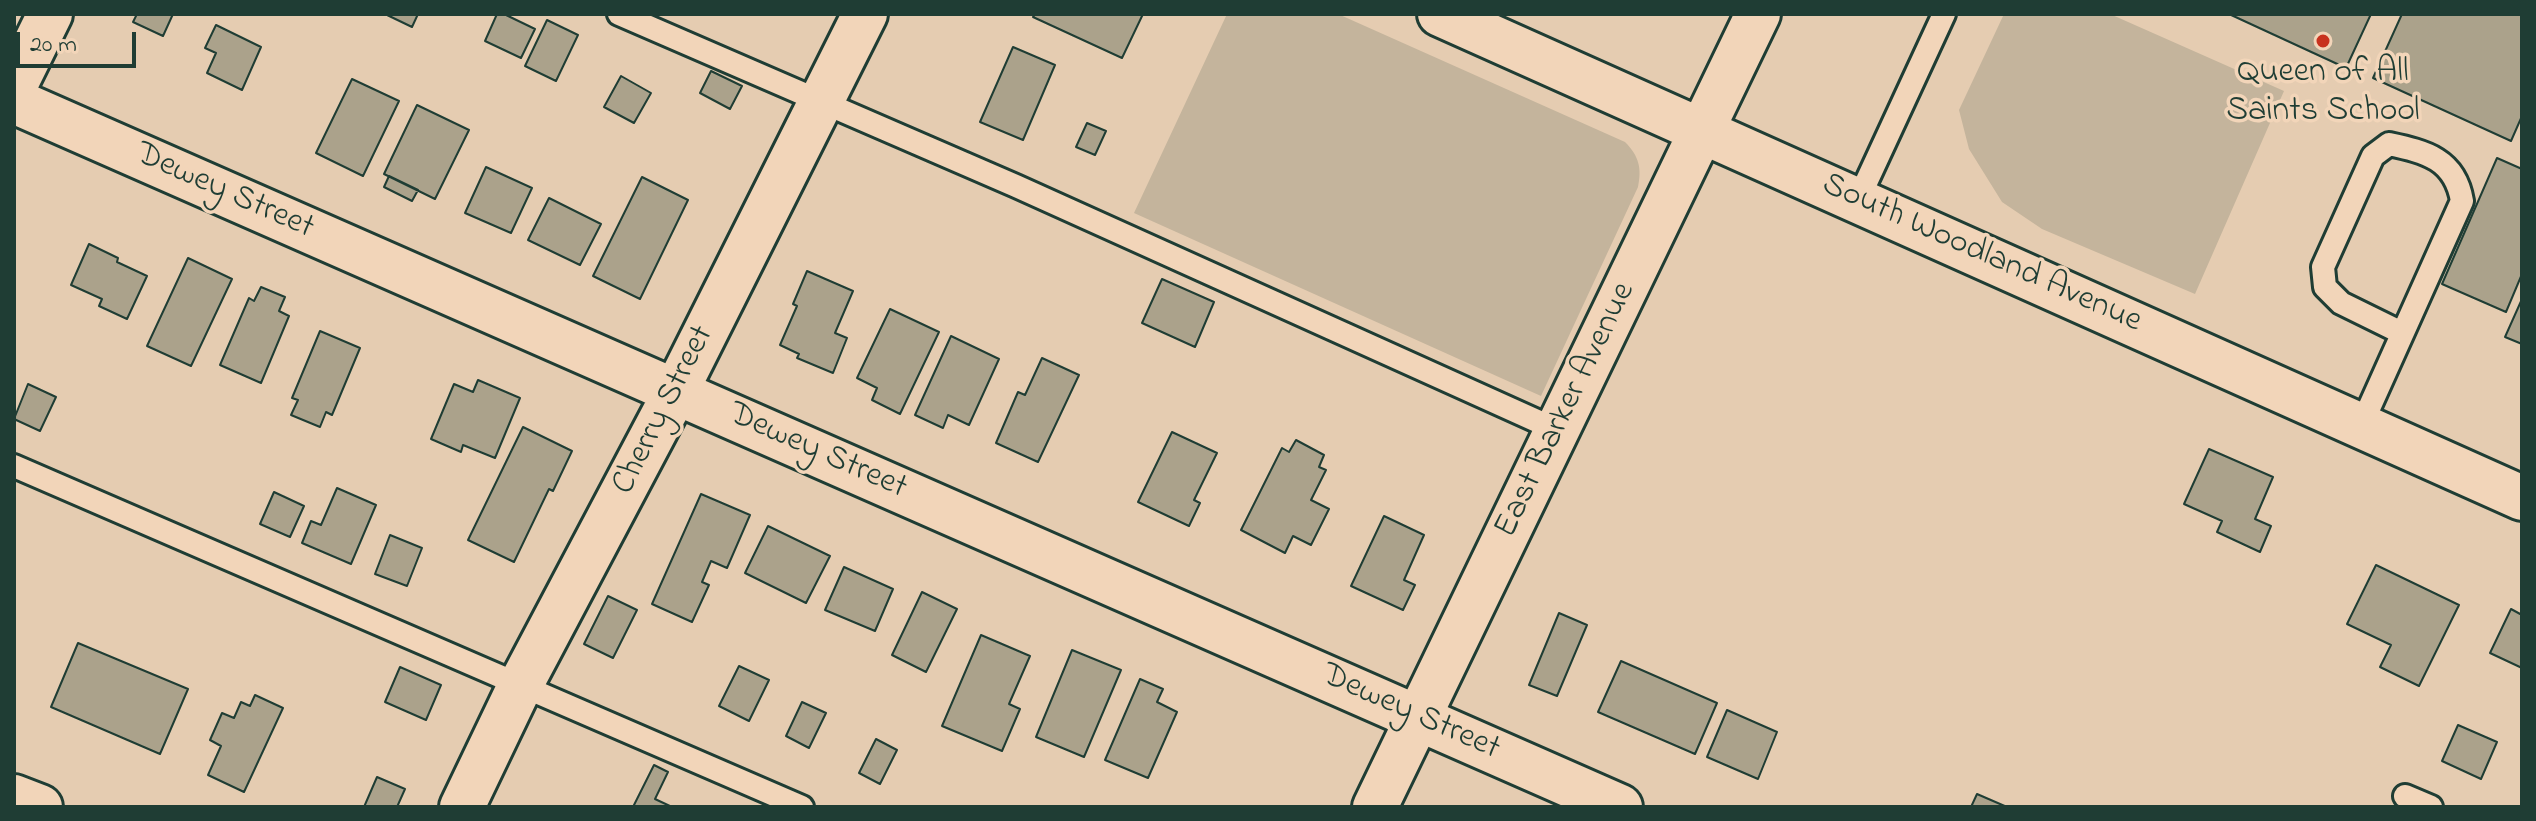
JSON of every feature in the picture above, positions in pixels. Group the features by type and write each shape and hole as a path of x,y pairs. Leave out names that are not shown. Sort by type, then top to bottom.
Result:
{"street":[{"path":"14,87 50,14"},
{"name":"Cherry Street","path":"462,807 520,686 676,391 865,14"},
{"name":"South Woodland Avenue","path":"1440,14 2522,498"},
{"name":"East Barker Avenue","path":"1375,807 1758,14"},
{"name":"Dewey Street","path":"14,101 1620,807"},
{"path":"14,797 40,807"}],"lane":[{"path":"619,14 1557,430"},
{"path":"1858,200 1944,14"},
{"path":"2361,426 2462,201 2459,183 2439,159 2389,144 2373,156 2323,267 2325,287 2341,303 2402,333"},
{"path":"14,466 802,807"},
{"path":"2405,796 2431,807"}],"shaded area":[{"path":"1227,14 1338,14 1625,142 1630,147 1638,163 1638,187 1541,396 1134,213"},
{"path":"2004,14 2110,14 2284,91 2195,294 2042,229 2002,202 1969,149 1959,110"}],"building":[{"path":"137,14 173,14 163,36 133,22"},
{"path":"385,14 418,14 412,27"},
{"path":"497,14 504,14 535,29 521,58 485,41"},
{"path":"1035,14 1143,14 1122,58 1033,17"},
{"name":"Queen of All Saints School","path":"2229,14 2371,14 2346,68"},
{"path":"2402,14 2522,14 2522,116 2511,141 2373,78"},
{"path":"547,20 578,35 556,81 525,66"},
{"path":"216,25 261,47 242,90 207,73 216,53 205,48"},
{"path":"1013,47 1055,65 1023,140 980,122"},
{"path":"711,71 742,86 730,109 700,93"},
{"path":"621,76 651,93 634,123 604,107"},
{"path":"352,79 399,101 363,176 316,153"},
{"path":"417,105 469,130 435,199 384,174"},
{"path":"1087,123 1106,131 1095,155 1076,147"},
{"path":"2497,158 2522,169 2522,274 2506,312 2442,284"},
{"path":"486,167 532,188 511,233 465,213"},
{"path":"389,176 418,190 412,201 384,187"},
{"path":"642,177 688,200 640,299 593,276"},
{"path":"549,198 601,224 580,265 528,240"},
{"path":"89,244 147,276 127,319 99,306 102,299 71,285"},
{"path":"188,258 232,279 191,366 147,346"},
{"path":"807,271 853,291 835,333 847,338 833,373 797,358 799,354 780,345 797,306 793,304"},
{"path":"1162,279 1214,302 1195,347 1142,323"},
{"path":"261,287 285,297 279,311 289,316 261,383 220,365 249,298 254,301"},
{"path":"2522,299 2522,344 2505,337"},
{"path":"890,309 939,332 900,414 872,400 877,388 857,378"},
{"path":"320,331 360,348 332,415 326,412 320,427 291,415 298,400 292,398"},
{"path":"951,336 999,359 969,425 948,415 943,428 915,415"},
{"path":"1042,358 1079,375 1038,462 996,443 1018,392 1025,395"},
{"path":"478,380 520,398 495,458 463,445 461,452 431,439 454,384 473,392"},
{"path":"28,384 56,397 40,431 14,419"},
{"path":"523,427 572,451 553,491 549,489 514,562 468,540"},
{"path":"1172,432 1217,453 1194,500 1200,503 1189,526 1138,502"},
{"path":"1296,440 1324,455 1319,467 1326,470 1311,500 1329,509 1311,545 1293,536 1285,553 1241,530 1282,448 1289,452"},
{"path":"2209,449 2273,477 2255,519 2271,526 2260,552 2217,532 2222,521 2184,504"},
{"path":"337,488 376,505 351,564 302,543 311,521 321,525"},
{"path":"274,492 304,506 290,537 260,524"},
{"path":"701,494 750,515 727,568 711,561 702,582 709,585 692,622 652,604"},
{"path":"1384,516 1424,535 1404,580 1415,585 1403,610 1351,586"},
{"path":"768,526 830,556 806,603 745,573"},
{"path":"390,535 422,548 407,586 375,574"},
{"path":"2376,565 2459,605 2419,686 2380,667 2391,645 2347,624"},
{"path":"844,567 893,589 875,631 825,610"},
{"path":"922,592 957,609 926,672 892,655"},
{"path":"608,596 637,610 613,658 584,644"},
{"path":"2511,609 2522,615 2522,668 2490,653"},
{"path":"1559,613 1587,625 1557,696 1529,685"},
{"path":"981,635 1030,656 1009,704 1020,709 1002,751 942,726"},
{"path":"78,643 188,689 160,754 51,707"},
{"path":"1072,650 1121,670 1084,757 1036,737"},
{"path":"1621,661 1717,703 1695,754 1598,712"},
{"path":"739,666 769,680 749,721 719,706"},
{"path":"400,667 441,685 426,720 385,702"},
{"path":"1140,679 1163,689 1157,702 1177,712 1148,778 1105,760"},
{"path":"255,695 283,708 244,792 208,775 221,746 210,740 222,713 234,718 241,702 250,706"},
{"path":"802,702 826,713 809,748 786,736"},
{"path":"1727,710 1777,732 1758,779 1707,757"},
{"path":"2458,725 2497,742 2481,779 2442,761"},
{"path":"876,739 897,750 880,784 859,773"},
{"path":"654,765 668,772 655,799 672,807 633,807"},
{"path":"377,777 405,789 397,807 364,807"},
{"path":"1977,794 2007,807 1971,807"}],"place":[{"name":"Queen of All Saints School","path":"2323,41"}]}
